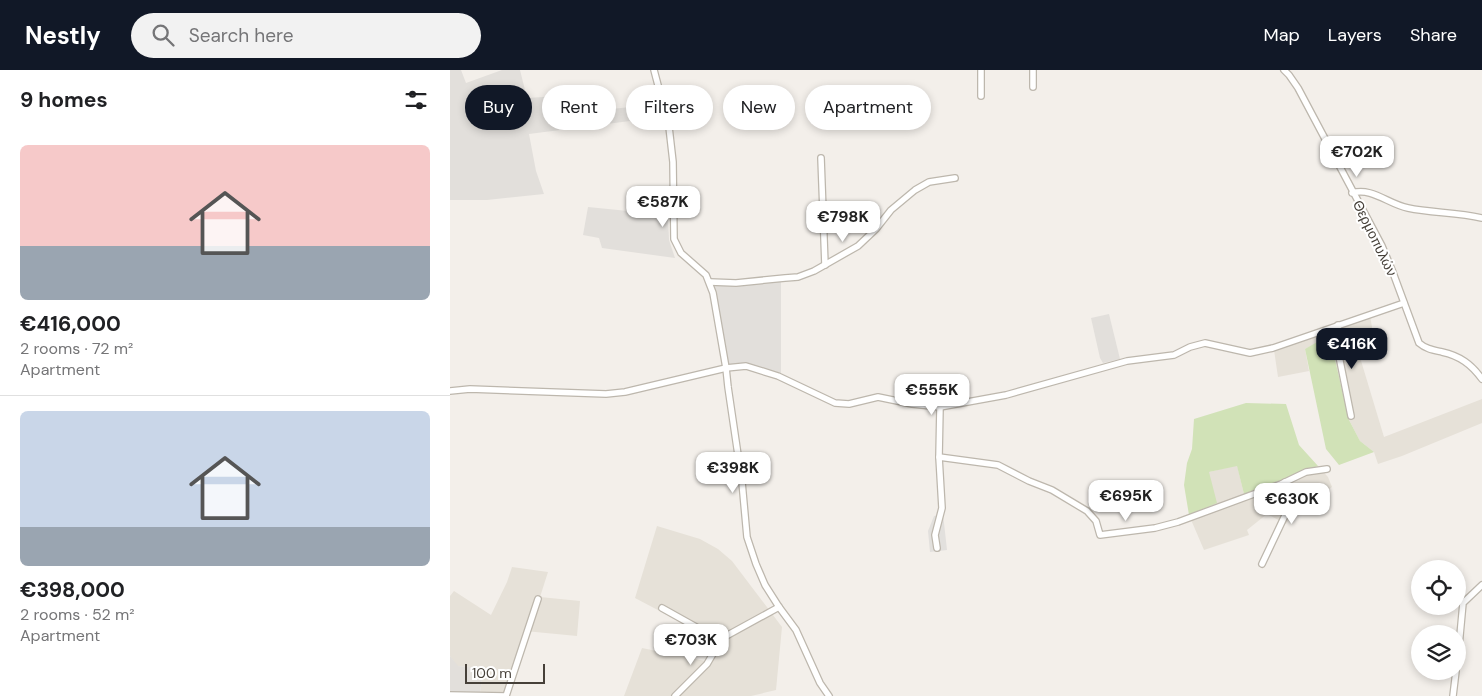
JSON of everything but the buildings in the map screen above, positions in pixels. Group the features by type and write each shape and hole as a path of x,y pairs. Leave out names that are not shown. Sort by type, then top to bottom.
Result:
{"street":[{"path":"654,70 669,127 673,162 674,239 681,254 701,269 710,282 726,368 742,482 747,537 759,571 779,607 796,630 820,683 829,696"},
{"path":"981,70 981,96"},
{"path":"1033,70 1033,88"},
{"name":"Θερμοπυλών","path":"1284,70 1298,88 1312,118 1340,166 1382,246 1420,343 1424,347 1455,355 1468,362 1482,379"},
{"path":"820,158 826,265"},
{"path":"710,282 736,283 798,277 826,265 858,246 876,229 891,210 915,190 929,182 955,178"},
{"path":"1352,192 1368,191 1407,208 1449,212 1482,218"},
{"path":"450,391 470,389 606,394 625,392 726,368 746,366 778,376 835,403 849,404 878,398 940,407 1006,396 1127,361 1174,355 1190,347 1205,344 1250,353 1265,350 1404,303"},
{"path":"1338,325 1338,351 1351,416"},
{"path":"937,548 935,535 942,508 939,457 940,407"},
{"path":"939,457 998,465 1052,490 1087,511 1096,521 1100,535 1155,528 1170,524 1285,482 1306,472 1327,469"},
{"path":"1262,564 1288,509 1289,498 1285,482"},
{"path":"1461,625 1463,603 1482,586"},
{"path":"450,695 506,696 538,599"},
{"path":"675,696 707,664 714,652 717,641 779,607"},
{"path":"662,608 705,632 717,641"},
{"path":"1453,696 1455,680"}],"shaded area":[{"path":"450,70 461,70 466,83 502,70 520,70 524,85 465,85 465,130 532,130 532,98 542,97 542,130 560,130 529,134 536,171 544,194 487,200 450,200"},
{"path":"626,107 626,122 616,123 616,109"},
{"path":"588,207 668,215 669,240 675,258 602,248 599,238 583,235"},
{"path":"781,280 781,376 744,363 729,365 712,285"},
{"path":"1109,314 1120,359 1103,363 1100,358 1091,318"},
{"path":"1370,316 1372,327 1371,350 1359,354 1384,437 1482,399 1482,423 1378,464 1374,452 1360,441 1349,420 1330,338 1305,349 1309,371 1278,377 1274,350"},
{"path":"1237,465 1244,494 1318,466 1328,477 1332,487 1311,503 1299,506 1286,524 1267,514 1247,530 1249,535 1204,550 1189,515 1209,472"},
{"path":"943,514 947,550 930,552 928,531 934,516"},
{"path":"657,526 700,539 718,549 732,561 782,627 776,690 751,696 624,696 642,648 705,661 712,649 709,637 635,598"},
{"path":"512,567 548,572 540,597 580,601 577,636 525,631 505,692 480,692 484,668 457,666 450,656 450,596 454,591 491,615"},
{"path":"450,656 458,666 484,668 480,692 450,692"}],"green space":[{"path":"1330,338 1349,420 1360,441 1374,452 1339,465 1326,449 1305,349 1319,341"},
{"path":"1246,403 1286,404 1299,445 1318,466 1244,494 1237,466 1209,472 1217,503 1189,515 1184,485 1187,463 1192,449 1194,419"}]}
